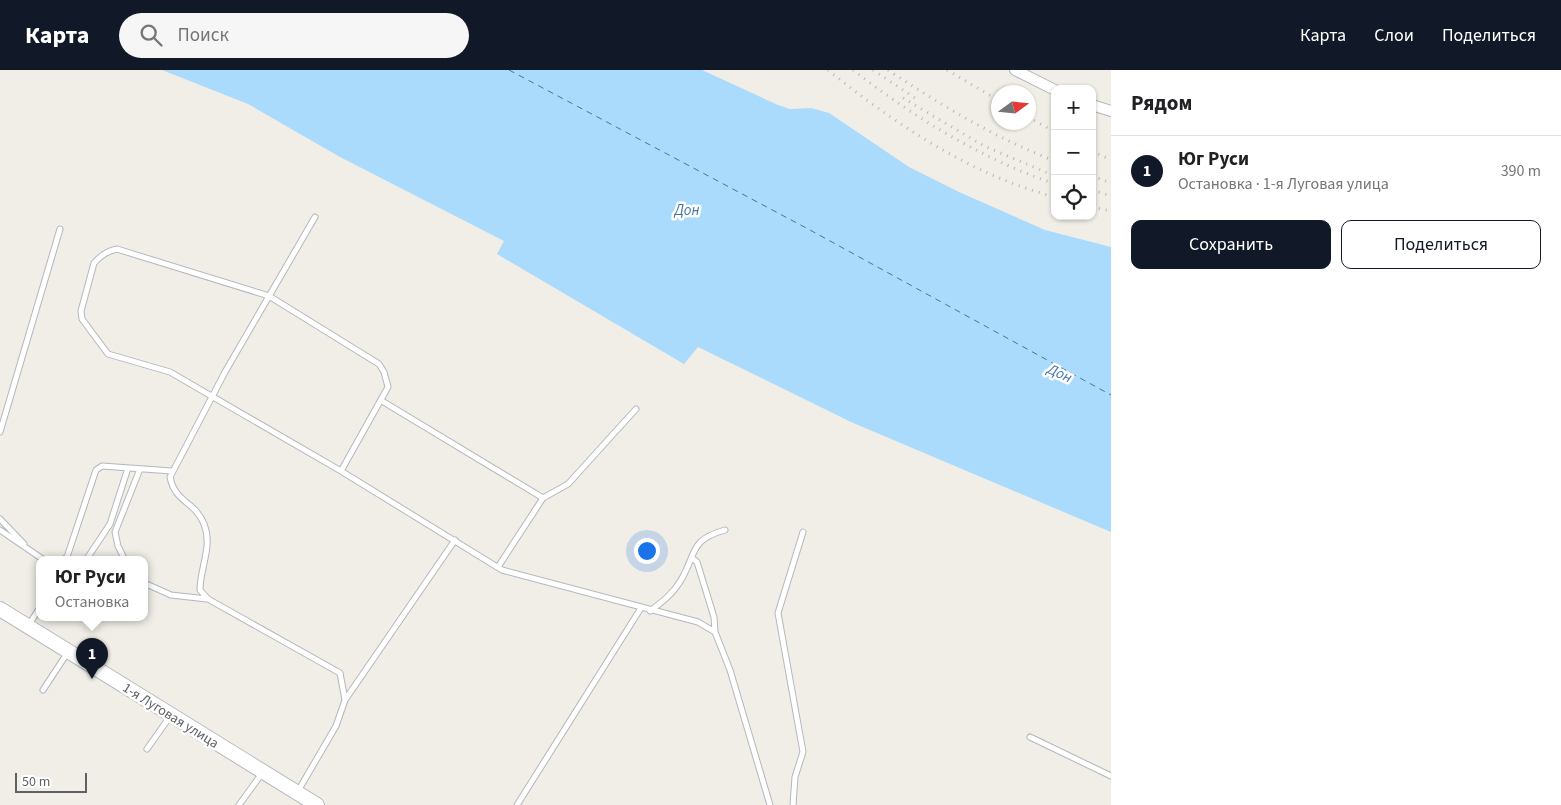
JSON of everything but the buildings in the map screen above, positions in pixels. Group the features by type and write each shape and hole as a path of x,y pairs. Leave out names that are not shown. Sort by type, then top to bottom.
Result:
{"main road":[{"name":"1-я Луговая улица","path":"0,609 317,805"}],"street":[{"path":"1015,70 1051,88"},
{"path":"1096,106 1111,112"}],"lane":[{"path":"315,217 213,396 170,477 173,491 194,508 204,522 208,539 200,590 208,599 340,673 345,700"},
{"path":"0,432 2,418 60,229"},
{"path":"341,471 382,401 388,387 384,372 379,364 269,296 117,249 108,251 94,263 81,311 82,318 108,354 170,372 341,471 498,567 650,611 698,622 715,632"},
{"path":"382,401 543,498"},
{"path":"498,567 543,498 568,484 636,409"},
{"path":"67,556 96,470 102,466 172,471"},
{"path":"89,556 110,524 128,468"},
{"path":"123,556 118,546 115,532 140,469"},
{"path":"0,519 35,555"},
{"path":"0,530 35,555"},
{"path":"650,611 666,600 676,588 698,544 709,534 725,530"},
{"path":"793,805 794,777 803,752 778,613 803,532"},
{"path":"298,792 336,726 345,700 455,540"},
{"path":"692,558 697,562 714,617 715,632 730,670 770,805"},
{"path":"148,585 171,595 208,599"},
{"path":"517,805 641,608"},
{"path":"27,626 36,614"},
{"path":"43,690 68,651"},
{"path":"147,749 171,714"},
{"path":"1030,737 1111,776"},
{"path":"239,805 263,771"}],"water":[{"name":"Дон","path":"162,70 702,70 778,105 790,109 811,108 829,113 909,167 959,192 1045,230 1111,247 1111,532 851,422 698,347 684,364 497,254 504,241 340,157 248,104"}],"ferry route":[{"path":"509,70 810,230 1111,395"}],"railway":[{"path":"828,70 880,110 935,146 994,175 1051,196"},
{"path":"853,70 876,88 949,135 1001,162 1051,183"},
{"path":"873,70 915,98"},
{"path":"888,70 969,120 1011,142 1051,159"},
{"path":"947,70 991,96"},
{"path":"903,98 984,146 1053,175"},
{"path":"1036,121 1051,130"},
{"path":"1096,153 1111,160"},
{"path":"1096,177 1111,183"},
{"path":"1096,191 1111,196"},
{"path":"1096,208 1111,211"}],"place":[{"name":"Юг Руси","path":"92,679"}]}
